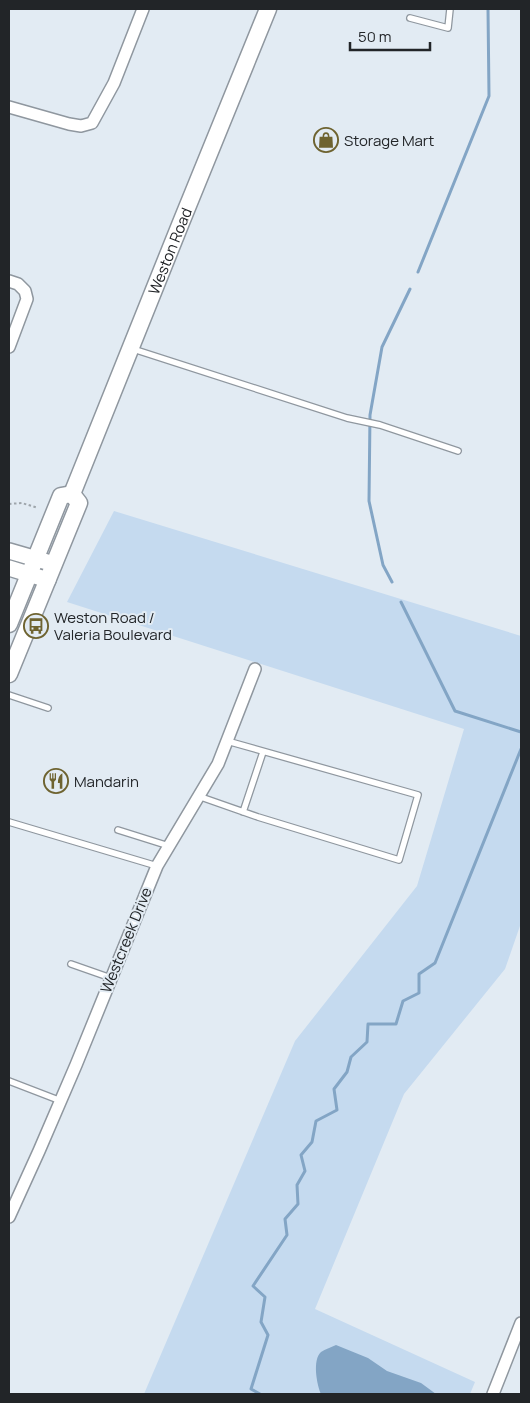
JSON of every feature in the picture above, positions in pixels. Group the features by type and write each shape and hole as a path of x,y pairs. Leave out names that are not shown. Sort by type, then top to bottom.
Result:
{"main road":[{"name":"Weston Road","path":"72,494 268,9"},
{"name":"Weston Road","path":"9,624 61,496 72,494"},
{"name":"Weston Road","path":"9,674 79,503 72,494"}],"street":[{"path":"9,107 69,124 81,126 92,123 114,83 143,9"},
{"path":"9,281 18,284 25,290 27,299 9,347"},
{"path":"9,551 54,564"},
{"path":"9,568 48,580"},
{"name":"Westcreek Drive","path":"9,1217 61,1100 156,866 218,764 255,669"},
{"path":"496,1393 521,1323"}],"lane":[{"path":"410,18 448,28 450,9"},
{"path":"131,348 347,418 372,423 458,451"},
{"path":"9,695 48,708"},
{"path":"198,796 243,812 399,860 418,795 227,741"},
{"path":"243,812 263,752"},
{"path":"9,822 156,866"},
{"path":"118,830 168,846"},
{"path":"71,964 111,978"},
{"path":"9,1081 61,1100"}],"path":[{"path":"9,504 22,503 38,508"}],"shaded area":[{"path":"114,511 521,636 521,923 505,969 404,1094 315,1309 475,1382 470,1394 144,1394 295,1041 417,886 464,729 67,602"},
{"path":"336,1345 368,1358 387,1371 421,1383 436,1394 321,1394 317,1379 316,1366 318,1356 321,1352"}],"waterway":[{"path":"418,272 489,96 488,9"},
{"path":"392,582 383,565 369,501 370,415 382,347 410,289"},
{"path":"401,602 455,711 521,732"},
{"path":"260,1394 251,1389 268,1335 261,1322 265,1297 253,1286 287,1235 285,1219 298,1204 297,1185 305,1171 301,1155 312,1142 316,1121 337,1110 334,1089 347,1072 351,1057 367,1042 368,1024 396,1024 403,1001 419,993 419,974 435,963 521,749"}],"place":[{"name":"Storage Mart","path":"326,140"},
{"name":"Weston Road / Valeria Boulevard","path":"36,626"},
{"name":"Mandarin","path":"56,781"}]}
